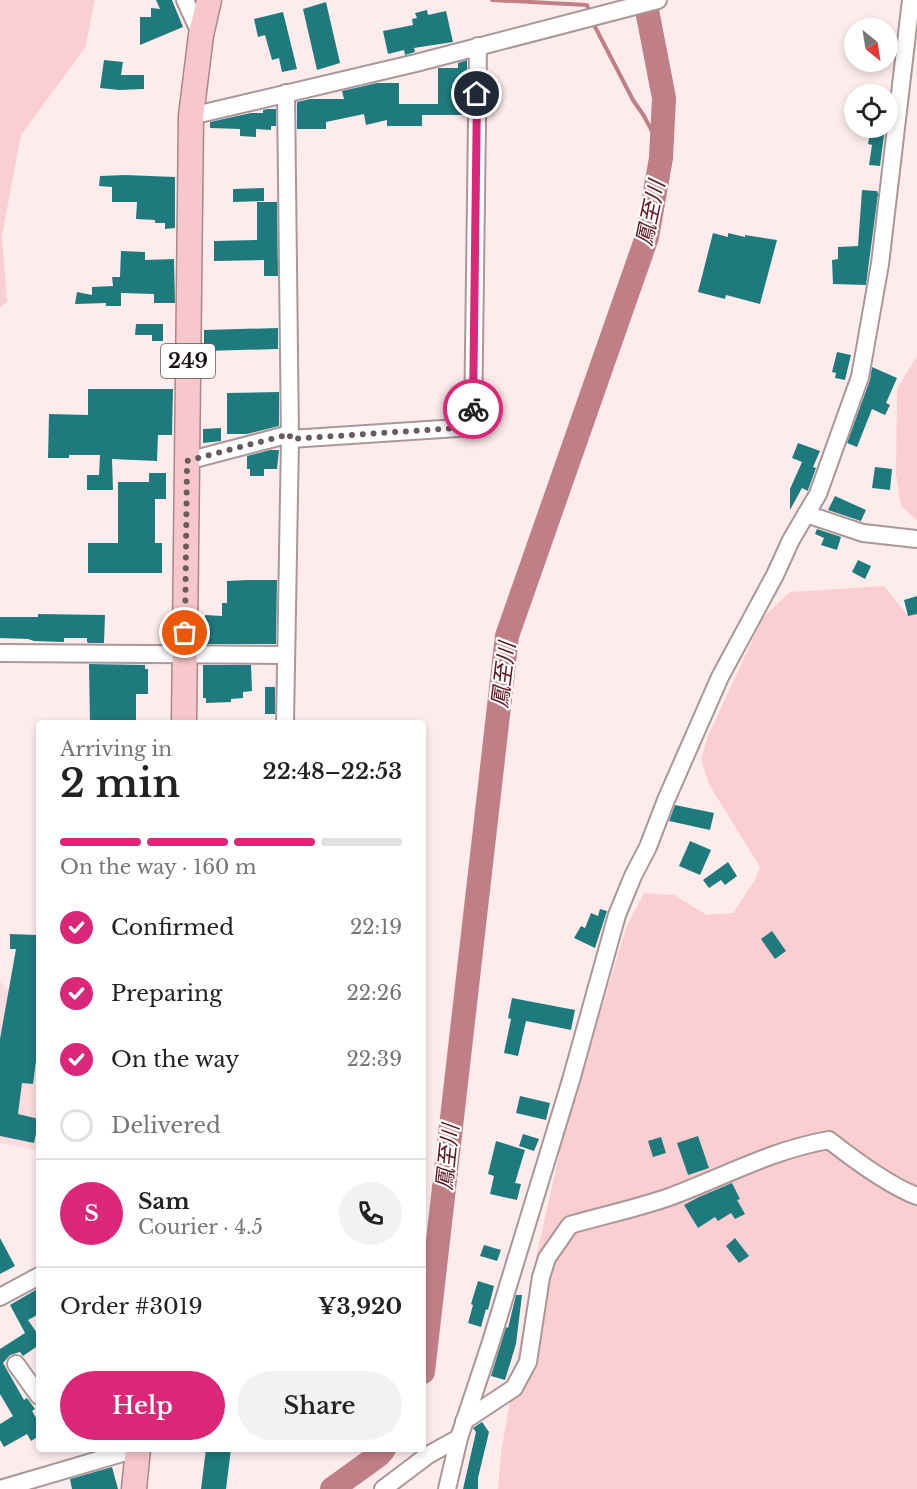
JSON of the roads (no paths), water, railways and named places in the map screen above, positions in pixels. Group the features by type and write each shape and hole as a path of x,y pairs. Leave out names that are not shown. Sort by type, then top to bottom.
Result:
{"highway":[{"name":"249","path":"184,720 191,116 201,35 209,0"},
{"path":"134,1489 137,1452"}],"street":[{"path":"185,0 201,35"},
{"path":"191,116 416,63 658,0"},
{"path":"447,1489 464,1421 490,1345 617,915 720,677 818,494 860,377 880,264 911,0"},
{"path":"187,461 290,436 473,427 478,46"},
{"path":"285,720 290,436 286,93"},
{"path":"806,514 863,533 917,539"},
{"path":"0,653 285,654"},
{"path":"464,1421 514,1388 528,1362 541,1277 547,1258 570,1225 630,1210 799,1145 829,1140 846,1154 904,1191 917,1196"},
{"path":"0,1297 36,1278"},
{"path":"16,1364 36,1392"},
{"path":"383,1489 428,1455 459,1438"},
{"path":"0,1489 127,1452"}],"waterway":[{"path":"492,0 587,5 590,14"},
{"name":"鳳至川","path":"426,1346 507,636 647,237 661,158 664,98 645,0"},
{"path":"592,21 662,150"},
{"name":"鳳至川","path":"332,1489 382,1452"}]}
